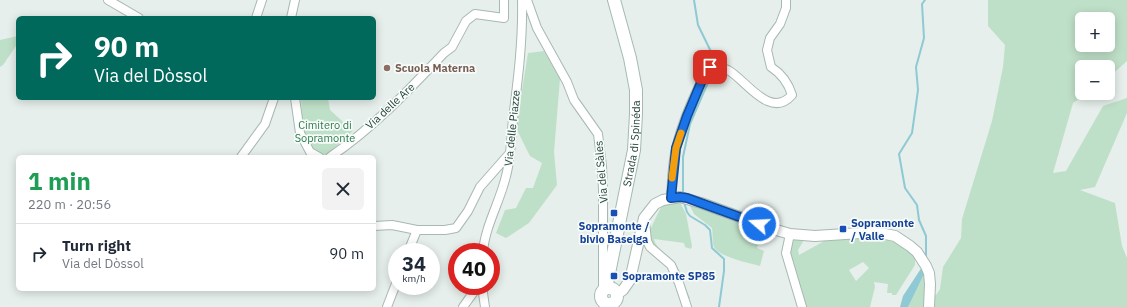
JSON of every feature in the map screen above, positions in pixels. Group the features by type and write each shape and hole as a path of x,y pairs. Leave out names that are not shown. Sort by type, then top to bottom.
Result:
{"main road":[{"name":"Strada di Spinéda","path":"604,289 634,150 636,114 636,90 630,58 614,0"},
{"path":"604,289 613,289 617,294 615,302 603,305 600,297 604,289"}],"street":[{"path":"108,0 136,16"},
{"path":"257,16 262,0"},
{"path":"291,16 295,0"},
{"name":"Via delle Are","path":"333,155 346,146 396,104 444,52 452,47 466,21 475,14 504,18 504,0"},
{"name":"Via delle Piazze","path":"485,243 487,231 507,175 520,57 522,0"},
{"name":"Via del Sàles","path":"526,0 537,28 567,82 574,100 598,134 603,190 604,289"},
{"path":"671,198 676,148 687,116 703,78 710,67 719,67 729,70 759,96 772,103 788,100 792,95 789,85 781,73 771,67 767,50 770,38 780,24 786,8 786,0"},
{"path":"242,155 265,124 273,100"},
{"path":"295,100 300,133 310,152 315,155"},
{"path":"376,226 392,225 417,230 445,230 456,228 468,211 480,187 509,154"},
{"path":"617,294 623,290 630,280 644,218 655,204 671,198 680,197 687,198 790,234 815,236 876,232 894,236 910,246 922,259 929,273 929,307"},
{"path":"644,218 647,241 650,247 670,265 679,283 687,307"},
{"path":"412,243 417,230"},
{"path":"790,234 786,253 802,307"},
{"path":"387,307 392,295"},
{"path":"463,307 472,295"},
{"path":"483,295 485,307"}],"green space":[{"path":"988,0 1127,0 1127,61 1115,72 1115,60 1075,60 1075,100 1078,100 1073,103 1053,173 1066,171 1103,106 1127,98 1127,113 1095,187 1080,190 1115,203 1122,246 1127,258 1127,307 934,307 933,294 936,295 940,289 943,267 961,238 962,219 992,121 1003,67 1005,45 988,26"},
{"path":"16,36 16,46 0,67 0,40"},
{"path":"544,51 560,79 554,152 557,185 529,223 506,238 496,233 505,210 516,208 526,188 533,188 542,163 530,156 516,128 528,53"},
{"name":"Cimitero di Sopramonte","path":"301,100 328,100 330,110 353,131 326,155 323,155 310,147 303,129"},
{"path":"680,202 686,214 692,246 691,249 685,247 684,243 654,239 657,246 675,263 682,276 690,298 688,300 678,277 652,247 649,232 662,205"},
{"path":"689,204 768,231 768,240 761,237 757,248 764,251 760,266 728,257 717,251 713,245 712,228 694,214"},
{"path":"874,237 888,240 905,248 915,258 915,265 896,295 887,293 888,284 874,282 875,287 870,307 804,307 789,255 792,241 794,239 804,240 798,250 799,255 828,239","holes":["863,262 869,268 856,281 849,270"]},
{"path":"924,274 925,307 908,307 910,302"}],"water":[{"path":"922,267 924,274 908,307 900,307 903,296"}],"waterway":[{"path":"694,0 698,25 716,62 715,64"},
{"path":"925,0 922,4 924,38 916,67 918,90 912,133 899,154 905,188 917,205 919,220 926,236 926,258"},
{"path":"683,194 683,157 690,124 712,73"},
{"path":"684,202 690,216 705,225 710,230 712,248 724,259 724,271 719,307"}],"slow traffic":[{"path":"672,178 676,148 681,133"}],"place":[{"name":"Scuola Materna","path":"387,68"},
{"name":"Sopramonte / bivio Baselga","path":"614,213"},
{"name":"Sopramonte / Valle","path":"843,229"},
{"name":"Sopramonte SP85","path":"614,276"}],"route":[{"path":"710,67 703,78 687,116 676,148 671,198 687,198 759,224"}]}
